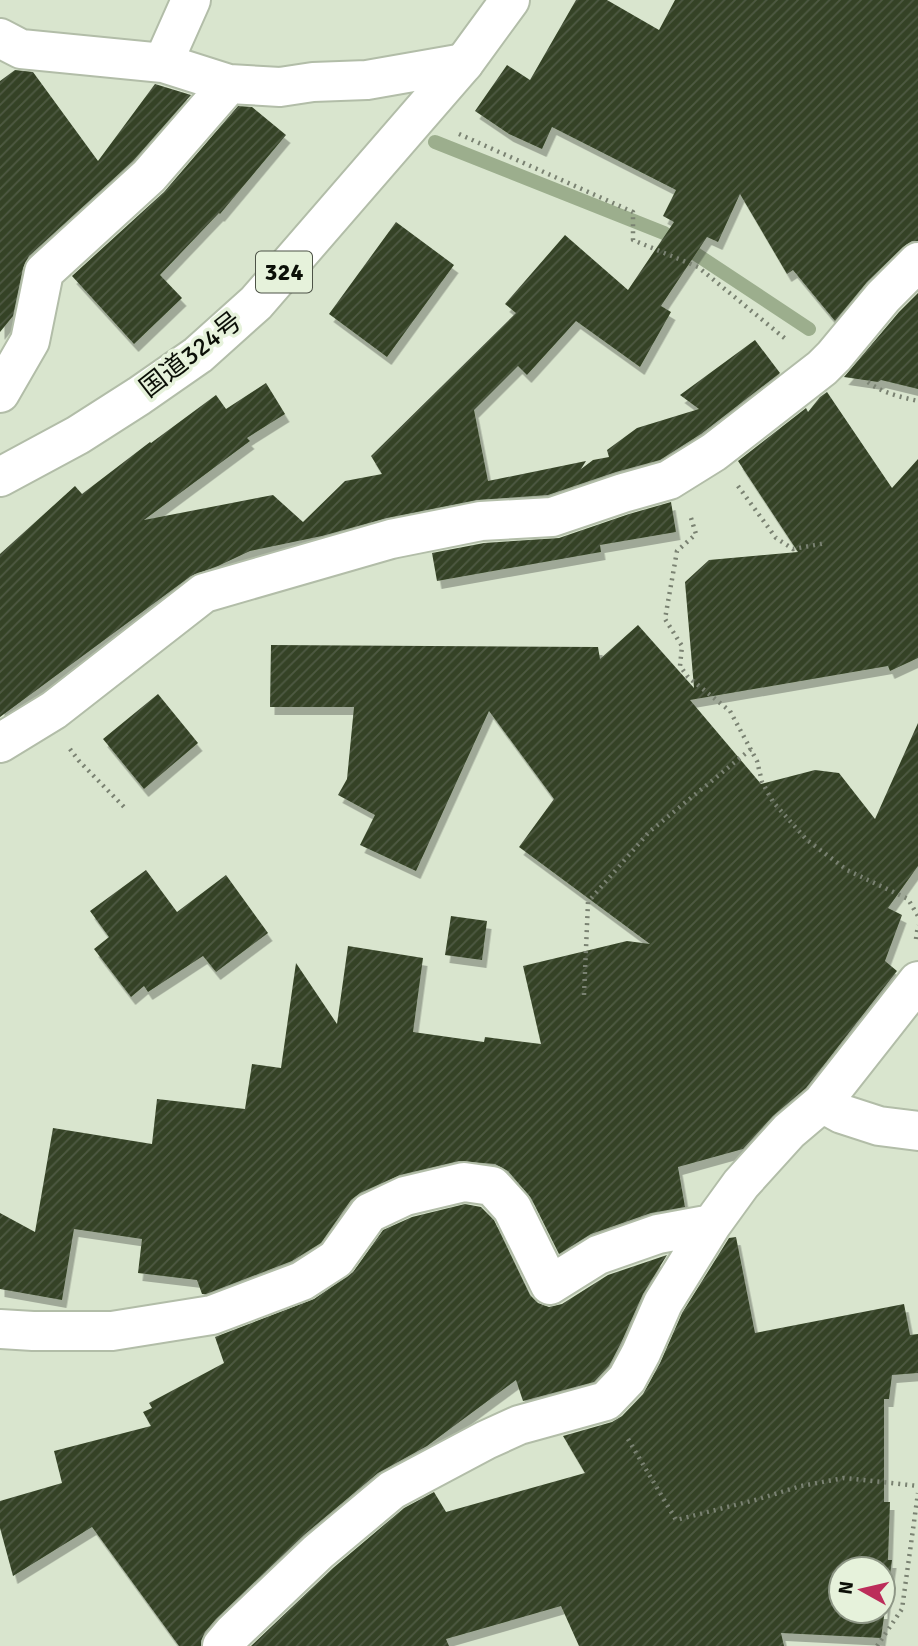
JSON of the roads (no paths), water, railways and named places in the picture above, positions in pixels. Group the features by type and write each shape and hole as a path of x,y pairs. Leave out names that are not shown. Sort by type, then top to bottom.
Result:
{"main road":[{"path":"163,63 191,0"},
{"name":"国道324号","path":"0,477 78,435 198,355 256,303 464,63 510,0"},
{"path":"0,38 21,49 163,63 229,84 280,87 313,82 367,80 464,63"},
{"path":"0,393 30,341 44,272 149,176 229,84"},
{"path":"0,743 45,716 204,593 391,539 481,521 552,517 669,480 714,452 828,362 883,297 918,262"},
{"path":"222,1646 318,1552 392,1490 519,1425 606,1401 626,1380 663,1303 712,1224 741,1184 789,1131 822,1103 918,981"},
{"path":"822,1103 842,1114 879,1126 918,1131"},
{"path":"0,1329 112,1331 212,1315 302,1281 336,1259 369,1213 405,1196 464,1182 492,1186 512,1208 551,1285 598,1255 658,1234 712,1224"}],"waterway":[{"path":"435,142 664,233 809,329"}]}
